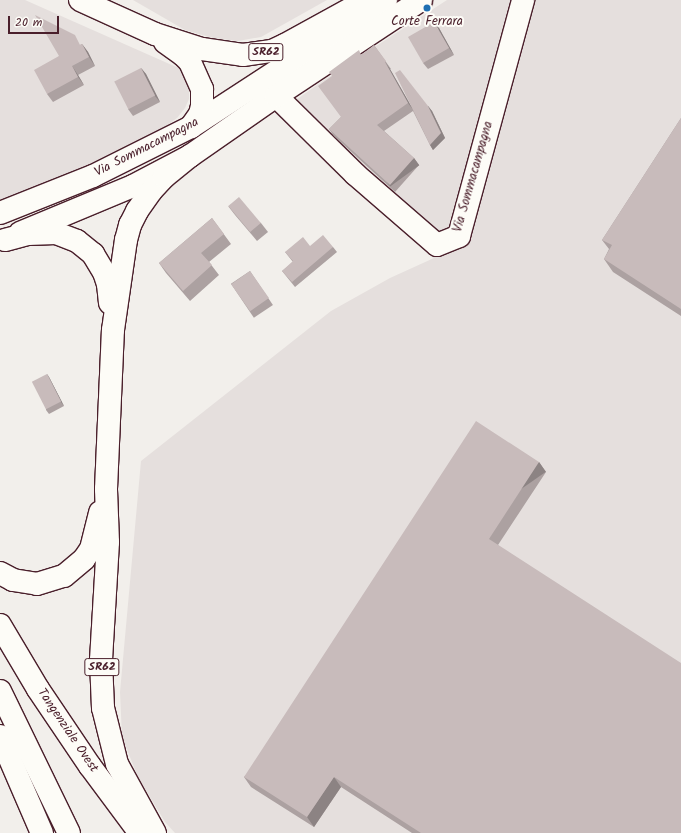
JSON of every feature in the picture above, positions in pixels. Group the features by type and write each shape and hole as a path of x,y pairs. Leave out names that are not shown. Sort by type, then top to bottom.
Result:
{"main road":[{"name":"SR62","path":"80,0 155,34 220,52 243,55 258,54 285,45 367,0"},
{"name":"Via Sommacampagna","path":"0,213 93,176 191,128 386,0"},
{"name":"Via Sommacampagna","path":"2,241 133,186 190,156 276,96 422,0"},
{"name":"Via Sommacampagna","path":"276,96 355,174 437,245 459,236 523,0"},
{"name":"SR62","path":"155,34 190,62 199,79 203,98 202,106 200,114 191,128"},
{"name":"SR62","path":"155,833 117,764 103,708 101,660 108,542 106,489 113,330 126,240 130,225 137,211 151,190 164,177 190,156"},
{"name":"SR62","path":"2,241 28,234 56,233 67,236 86,247 99,262 108,284 113,330"},
{"name":"SR62","path":"0,573 13,580 38,584 64,576 75,569 91,549 106,489"},
{"name":"Tangenziale Ovest","path":"0,625 38,689 90,766 140,833"},
{"path":"0,691 69,833"},
{"path":"0,736 42,833"}],"shaded area":[{"path":"0,0 25,0 183,70 189,90 189,99 185,108 177,118 159,131 86,166 0,200"},
{"path":"133,0 327,0 261,37 238,41 213,38 185,30"},
{"path":"447,0 681,0 681,833 175,833 165,822 138,777 122,737 120,692 141,461 331,311 390,278 434,258 276,114 327,78"}],"building":[{"path":"35,15 75,35 89,57 72,66 78,77 47,94 34,70 59,56"},
{"path":"434,22 449,48 423,63 408,37"},
{"path":"374,45 386,61 385,62 408,103 377,125 414,158 390,185 329,129 341,117 318,86 332,76 329,72 359,50 361,55"},
{"path":"141,68 155,96 128,109 114,82"},
{"path":"400,70 428,106 441,133 430,145 395,73"},
{"path":"681,118 681,309 604,259 612,245 602,240"},
{"path":"239,197 261,223 250,232 228,206"},
{"path":"212,218 224,234 201,253 212,265 183,291 159,263"},
{"path":"323,235 333,247 292,282 282,271 293,261 285,252 303,237 310,246"},
{"path":"250,271 269,298 250,311 231,284"},
{"path":"47,374 61,402 46,409 32,382"},
{"path":"476,421 539,462 489,539 681,663 681,833 421,833 334,777 307,817 244,777"}],"place":[{"name":"Corte Ferrara","path":"427,8"}]}
